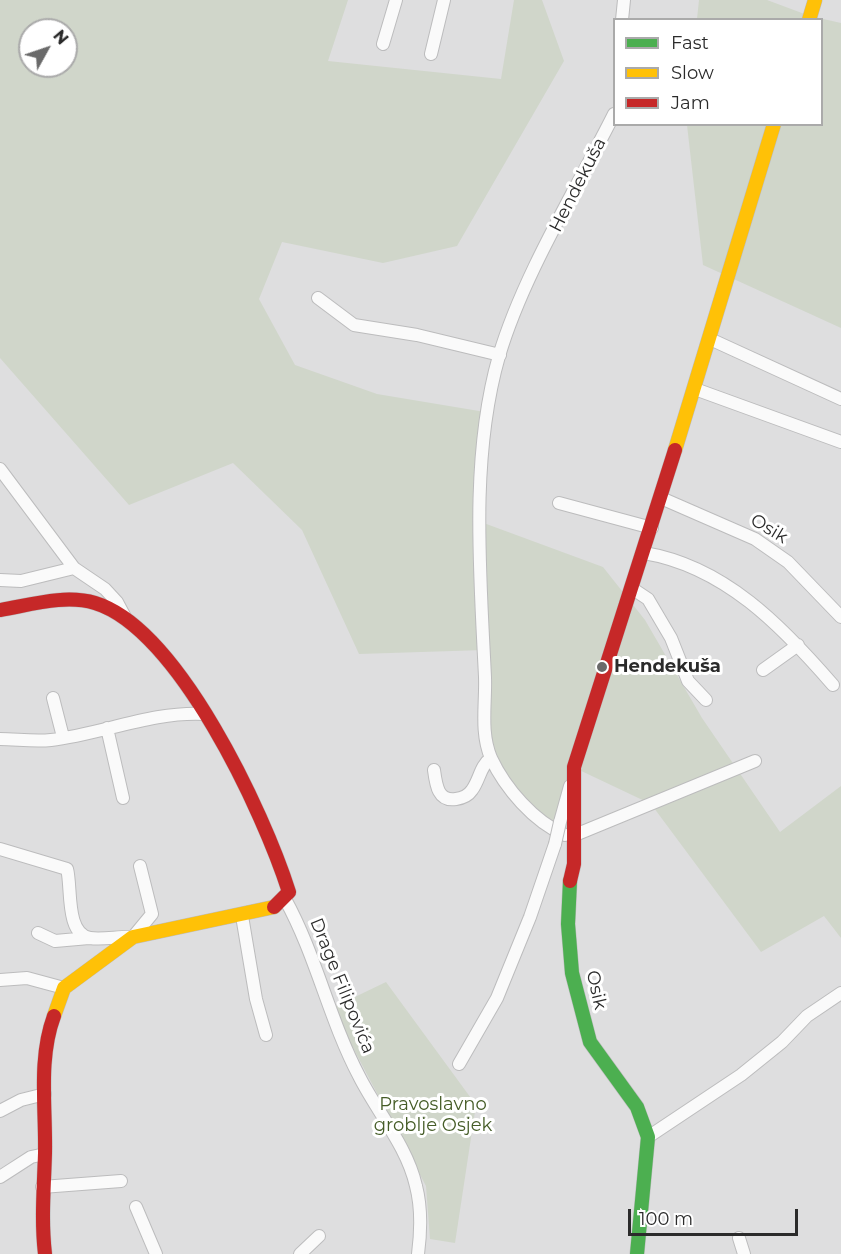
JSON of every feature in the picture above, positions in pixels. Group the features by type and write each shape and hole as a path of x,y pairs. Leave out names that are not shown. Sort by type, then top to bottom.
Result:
{"main road":[{"path":"810,18 815,0"},
{"name":"Osik","path":"637,1254 648,1137 637,1107 590,1042 572,973 568,924 575,838 574,767 652,528 773,126"},
{"name":"Drage Filipovića","path":"0,610 60,601 88,601 125,617 162,650 205,714 233,765 280,862 289,892 285,899"},
{"path":"45,1254 41,1223 45,1154 45,1058 50,1027 64,988 134,937 279,906 285,899"}],"street":[{"path":"383,44 396,0"},
{"path":"431,54 444,0"},
{"path":"615,0 622,18"},
{"path":"622,18 624,0"},
{"name":"Hendekuša","path":"575,838 553,830 525,806 491,758 484,736 485,688 479,554 485,412 500,355 513,319 543,252 613,118"},
{"path":"318,298 354,325 417,335 500,355"},
{"path":"710,339 841,399"},
{"path":"694,389 841,442"},
{"name":"Drage Filipovića","path":"0,469 74,568 105,589 117,602 125,617"},
{"name":"Osik","path":"661,498 755,539 788,562 841,617"},
{"path":"559,503 652,528"},
{"path":"644,553 680,563 712,577 742,595 798,645 833,685"},
{"path":"0,580 21,581 74,568"},
{"path":"633,589 648,599 671,638 688,681 706,700"},
{"path":"763,670 798,645"},
{"path":"53,698 63,737"},
{"path":"0,739 49,740 187,713 205,714"},
{"path":"107,728 123,798"},
{"path":"434,770 436,787 441,795 449,800 460,799 472,790 485,762 491,758"},
{"path":"575,838 755,761"},
{"path":"459,1064 497,998 530,918 555,844 574,767"},
{"path":"0,849 67,869 72,917 82,934 89,938"},
{"path":"38,933 55,941 134,937 152,914 140,866"},
{"name":"Drage Filipovića","path":"285,899 302,930 329,1009 359,1076 395,1138 416,1185 422,1224 418,1254"},
{"path":"242,915 256,999 266,1035"},
{"path":"0,980 27,978 64,988"},
{"path":"648,1137 741,1075 782,1042 807,1016 841,993"},
{"path":"0,1112 21,1100 45,1094"},
{"path":"0,1177 31,1157 45,1154"},
{"path":"42,1187 121,1181"},
{"path":"136,1207 156,1254"},
{"path":"300,1254 319,1236"},
{"path":"739,1238 744,1254"}],"green space":[{"path":"0,0 348,0 328,61 501,79 514,0 542,0 564,61 457,246 383,263 282,242 259,299 295,365 377,394 485,412 481,522 603,567 645,620 702,718 780,832 841,786 841,938 824,916 761,952 651,804 575,768 553,830 525,806 491,758 484,650 359,654 302,530 233,463 129,505 0,358"},
{"path":"699,0 767,0 819,18 697,18"},
{"path":"823,19 841,23 841,328 703,265 687,126 823,126"},
{"name":"Pravoslavno groblje Osjek","path":"386,982 476,1105 455,1243 430,1239 426,1186 332,1008"}],"traffic: fast":[{"path":"570,881 568,924 572,973 590,1042 637,1107 648,1137 637,1254"}],"traffic: slow":[{"path":"810,18 815,0"},
{"path":"675,450 773,126"},
{"path":"54,1016 64,988 133,937 274,907"}],"traffic: jam":[{"path":"570,881 574,864 574,767 675,450"},
{"path":"0,610 60,600 95,603 126,619 157,648 186,685 214,727 260,817 289,892 274,907"},
{"path":"45,1254 44,1066 54,1016"}],"place":[{"name":"Hendekuša","path":"602,667"}]}
